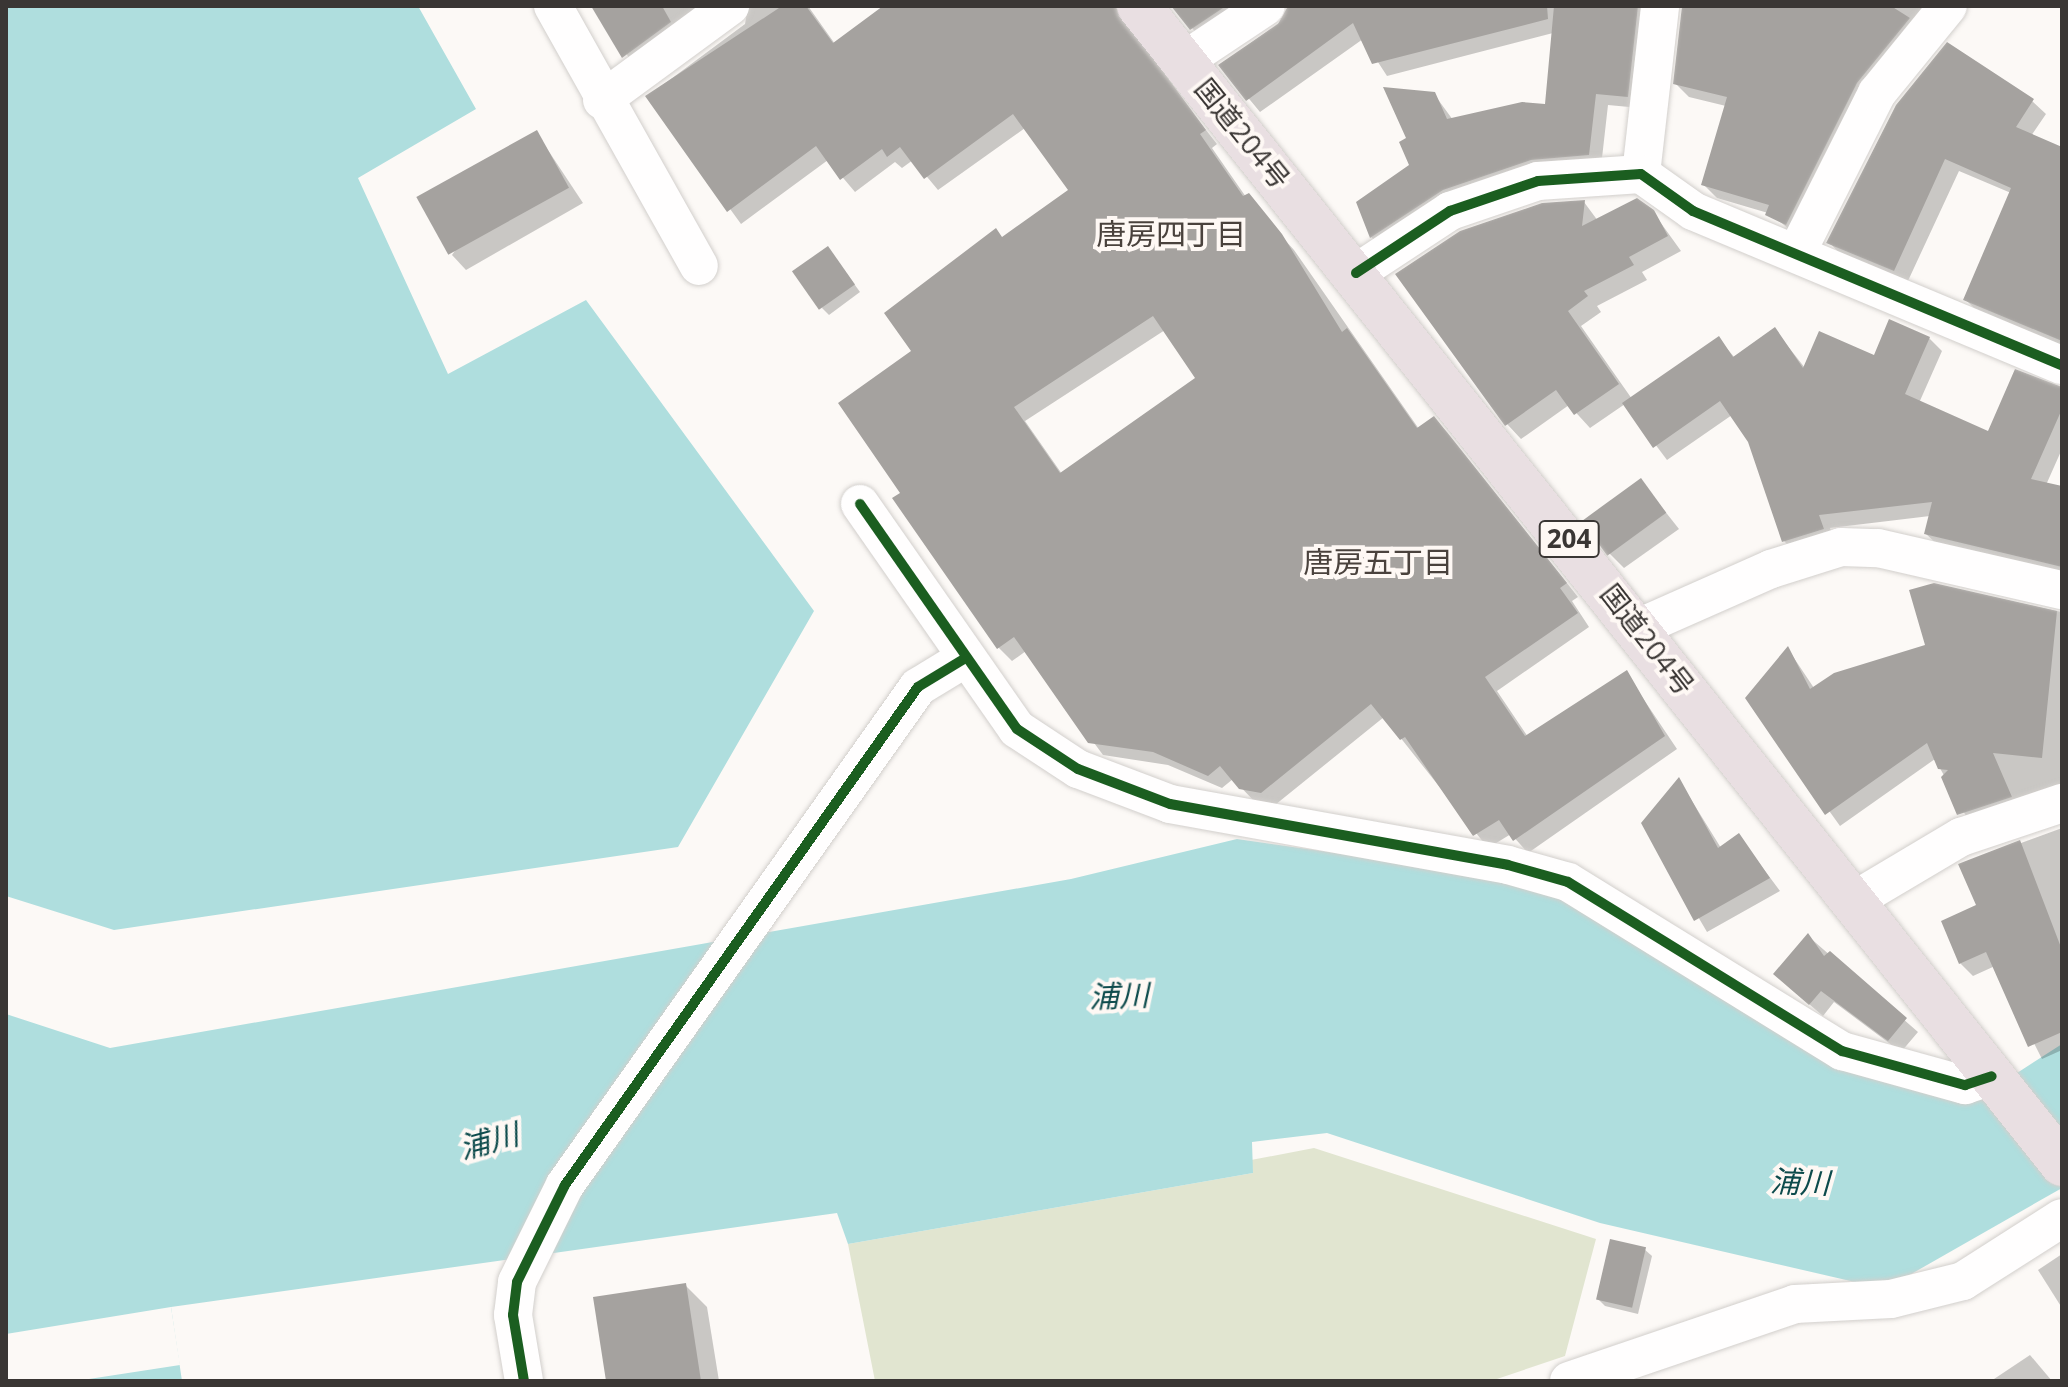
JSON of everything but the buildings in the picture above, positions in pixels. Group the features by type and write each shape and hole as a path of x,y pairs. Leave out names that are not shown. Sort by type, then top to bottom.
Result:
{"highway":[{"name":"国道204号","path":"1139,6 1640,627 2062,1164"}],"street":[{"path":"553,6 602,100 699,266"},
{"path":"1185,60 1266,6"},
{"path":"1641,174 1660,6"},
{"path":"1797,252 1877,93 1948,6"},
{"path":"602,100 708,13"},
{"path":"1356,273 1450,211 1524,186 1641,174 1693,211 2062,365"},
{"path":"860,504 964,659 1017,729 1078,769 1170,804 1493,862 1568,882 1842,1051 1965,1085 1992,1076"},
{"path":"1640,627 1771,569 1841,547 1878,548 2062,590"},
{"path":"524,1381 513,1315 531,1248 565,1185 918,687 964,659"},
{"path":"1853,901 1961,837 2062,803"},
{"path":"1569,1381 1795,1304 1891,1299 1963,1281 2062,1218"}],"green space":[{"path":"1314,1148 1596,1239 1565,1356 1491,1381 875,1381 848,1244 1253,1173 1251,1160"}],"water":[{"path":"6,6 418,6 476,109 358,178 448,374 586,300 814,611 678,847 114,930 6,896"},
{"name":"浦川","path":"1237,839 1562,885 1833,1056 2017,1073 2062,1044 2062,1188 1885,1289 1600,1223 1327,1133 1252,1142 1253,1173 848,1244 837,1213 171,1307 182,1381 6,1381 6,1014 110,1048 1071,879"}],"pier":[{"path":"171,1307 180,1365 76,1381 6,1381 6,1334"}],"cycle path":[{"path":"1356,273 1450,211 1538,181 1641,174 1693,211 2062,365"},
{"path":"860,504 1017,729 1078,769 1170,804 1508,865 1568,882 1842,1051 1965,1085 1992,1076"},
{"path":"524,1381 513,1315 517,1282 565,1185 918,687 964,659"}],"district":[{"name":"唐房四丁目","path":"1171,234"},
{"name":"唐房五丁目","path":"1378,562"}]}
